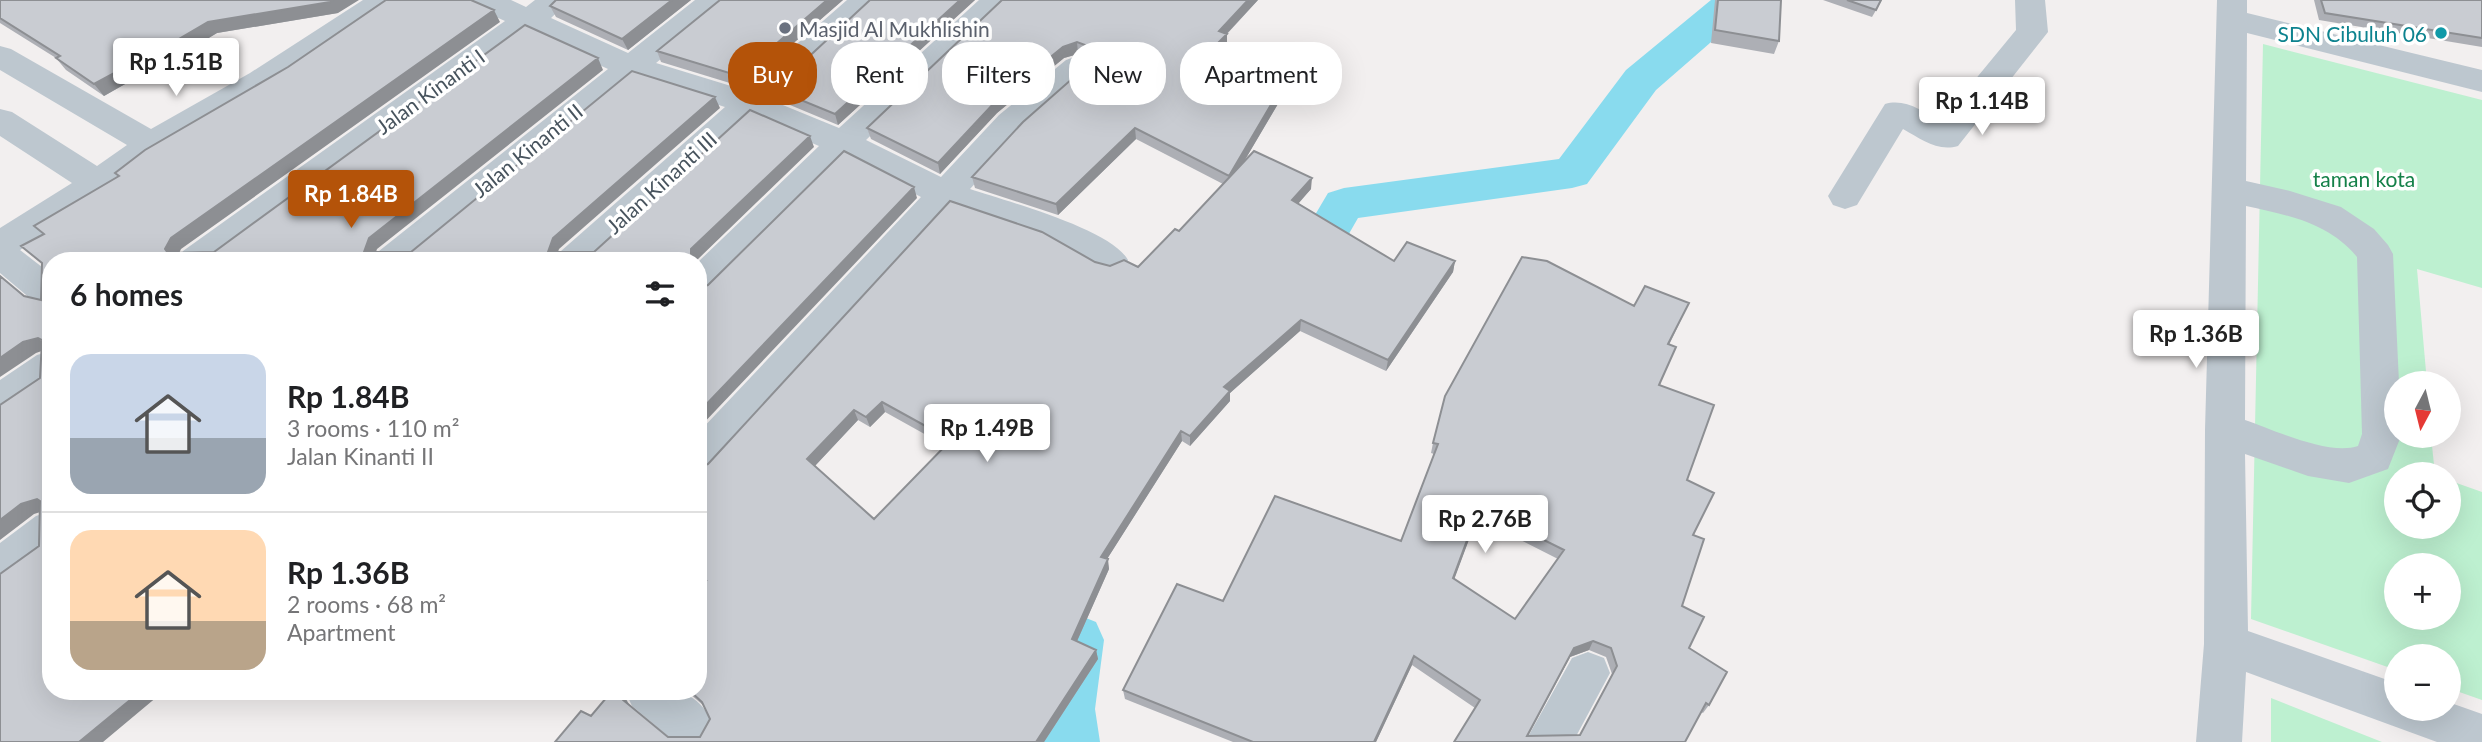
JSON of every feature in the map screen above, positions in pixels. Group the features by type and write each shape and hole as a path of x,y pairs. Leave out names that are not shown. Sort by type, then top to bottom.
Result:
{"street":[{"path":"0,246 98,183 150,144 261,81 384,0"},
{"path":"485,0 630,66 728,97"},
{"name":"Jalan Kinanti I","path":"208,252 555,0"},
{"name":"Jalan Kinanti II","path":"403,252 714,0"},
{"name":"Jalan Kinanti III","path":"817,43 866,0"},
{"path":"707,275 843,143 997,0"},
{"path":"1845,196 1897,112 1946,138 2032,32 2030,0"},
{"path":"2219,742 2226,644 2225,430 2232,9 2482,81"},
{"path":"0,56 150,144"},
{"path":"707,450 1011,123 1069,74"},
{"name":"Jalan Kinanti III","path":"584,252 746,105"},
{"path":"753,105 843,143 944,194 1058,232 1110,260"},
{"path":"0,120 98,183"},
{"path":"2225,430 2308,459 2349,466 2374,457 2382,433 2375,254 2363,237 2341,220 2306,208 2229,190"},
{"path":"0,253 42,288"},
{"path":"0,401 42,372"},
{"path":"0,567 42,536"},
{"path":"2226,644 2384,701"},
{"path":"1548,742 1588,673"},
{"path":"659,700 691,726"},
{"path":"2440,721 2482,736"}],"green space":[{"name":"taman kota","path":"2263,44 2482,100 2482,288 2417,269 2426,371 2384,371 2384,448 2432,448 2434,462 2384,462 2384,539 2461,539 2461,485 2482,492 2482,700 2461,693 2461,644 2384,644 2384,666 2251,619"},
{"path":"2271,698 2382,742 2271,742"}],"building":[{"path":"0,0 333,0 208,22 94,84 56,58 60,56 0,18"},
{"path":"386,0 471,0 494,10 171,238 165,249 167,252 42,252 42,263 21,246 44,234 34,226 119,176 115,173 145,150 288,67"},
{"path":"556,0 672,0 622,39 550,6"},
{"path":"720,0 827,0 778,42 728,42 728,73 657,51"},
{"path":"870,0 960,0 914,42 831,42 831,105 845,105 835,114 813,105 817,105 817,49"},
{"path":"1002,0 1248,0 1219,31 1227,34 1219,42 1180,42 1180,105 1271,105 1229,176 1135,128 1056,204 972,177 1042,105 1055,105 1055,94 1069,82 1069,105 1166,105 1166,42 1069,42 1069,45 1055,53 1055,42 958,42"},
{"path":"1718,0 1781,0 1779,41 1715,30"},
{"path":"1847,0 1881,0 1876,10"},
{"name":"SDN Cibuluh 06","path":"2321,0 2482,0 2482,38 2325,13"},
{"path":"525,25 598,58 369,238 364,252 214,252"},
{"path":"942,57 942,105 992,105 938,163 867,128 891,105 928,105 928,70"},
{"path":"632,71 715,97 553,238 548,252 411,252"},
{"path":"750,110 810,136 691,249 691,252 594,252"},
{"path":"844,151 914,187 707,404 708,285"},
{"path":"1254,151 1312,178 1292,200 1394,261 1407,242 1455,261 1388,360 1301,320 1224,387 1230,391 1190,436 1181,431 1101,557 1108,559 1072,639 1096,650 1036,742 555,742 581,711 591,716 604,700 623,700 668,737 700,737 710,719 700,700 707,700 707,464 950,201 1042,232 1095,262 1110,266 1124,260 1138,267 1175,229 1179,231","holes":["882,402 951,440 874,519 807,459 854,410 866,417"]},
{"path":"1522,257 1547,261 1634,306 1645,286 1689,303 1668,344 1676,347 1659,385 1714,405 1687,480 1714,493 1693,535 1704,539 1682,606 1704,617 1689,648 1727,672 1685,742 1454,742 1480,700 1414,656 1374,742 1253,742 1123,690 1177,584 1223,601 1275,496 1401,541 1438,444 1433,443 1445,396","holes":["1479,508 1564,550 1515,619 1453,578","1593,641 1611,648 1617,666 1580,735 1527,736 1574,648"]},
{"path":"42,263 42,340 38,338 23,342 0,358 0,276 24,296 41,300"},
{"path":"42,340 42,700 130,700 79,742 0,742 0,574 39,546 40,501 37,499 21,504 0,520 0,405 40,378"}],"waterway":[{"path":"1299,281 1344,204 1572,173 1641,80 1735,0"},
{"path":"1070,742 1066,709 1076,640"}],"place":[{"name":"Masjid Al Mukhlishin","path":"785,28"},
{"name":"SDN Cibuluh 06","path":"2441,33"}]}
